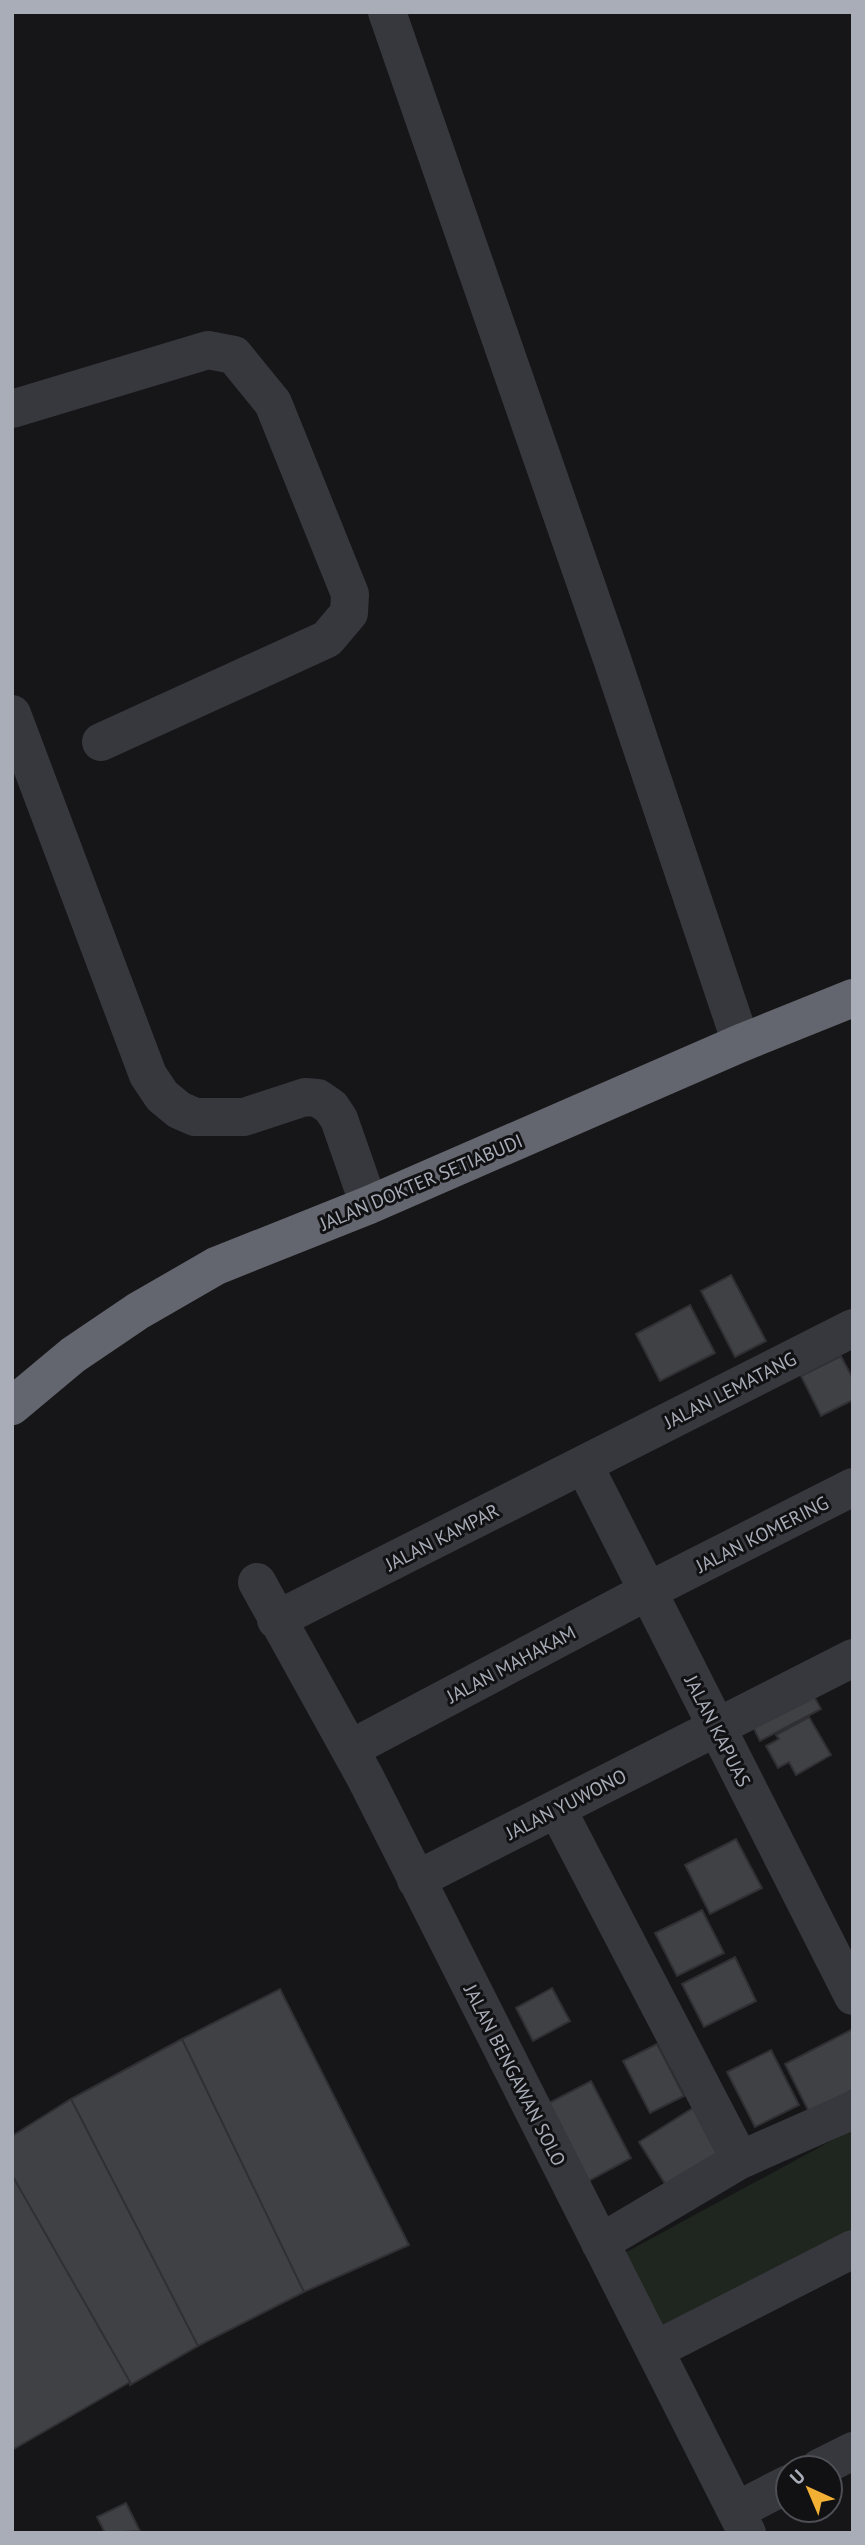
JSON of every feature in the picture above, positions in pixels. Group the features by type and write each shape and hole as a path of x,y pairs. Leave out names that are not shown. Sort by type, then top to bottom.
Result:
{"highway":[{"name":"JALAN DOKTER SETIABUDI","path":"12,1406 73,1355 138,1311 216,1266 369,1205 741,1043 853,998"}],"street":[{"path":"387,12 612,659 741,1043"},
{"path":"12,409 208,350 234,355 273,403 350,594 349,612 327,639 101,742"},
{"path":"12,714 148,1075 162,1096 179,1110 195,1117 215,1118 244,1117 305,1097 318,1098 331,1107 340,1119 369,1205"},
{"name":"JALAN LEMATANG","path":"596,1459 853,1328"},
{"name":"JALAN KAPUAS","path":"596,1459 728,1721 853,1996"},
{"name":"JALAN KAMPAR","path":"276,1620 596,1459"},
{"name":"JALAN KOMERING","path":"660,1585 853,1487"},
{"name":"JALAN BENGAWAN SOLO","path":"257,1582 350,1749 741,2522"},
{"name":"JALAN MAHAKAM","path":"350,1749 660,1585"},
{"name":"JALAN YUWONO","path":"416,1880 853,1658"},
{"name":"JALAN KAPUAS","path":"728,1721 853,1938"},
{"path":"557,1809 740,2161"},
{"path":"600,2243 740,2161 853,2110"},
{"path":"654,2350 853,2249"},
{"path":"741,2522 774,2495"}],"shaded area":[{"path":"853,2129 853,2234 660,2337 619,2256"}],"building":[{"path":"731,1275 766,1341 735,1357 701,1291"},
{"path":"690,1305 715,1353 660,1381 636,1334"},
{"path":"841,1356 853,1379 853,1400 821,1416 801,1376"},
{"path":"809,1687 821,1709 760,1741 749,1719"},
{"path":"809,1717 831,1755 796,1775 789,1762 778,1768 766,1746 779,1739 776,1735"},
{"path":"736,1839 762,1888 710,1914 685,1865"},
{"path":"702,1910 724,1953 677,1976 655,1933"},
{"path":"735,1957 756,2001 704,2027 682,1984"},
{"path":"552,1988 570,2021 533,2041 516,2008"},
{"path":"280,1989 409,2245 304,2292 182,2039"},
{"path":"853,2029 853,2090 809,2112 785,2064"},
{"path":"182,2039 304,2292 198,2346 71,2099"},
{"path":"657,2044 684,2096 650,2113 623,2061"},
{"path":"771,2050 799,2105 755,2127 727,2072"},
{"path":"591,2081 631,2158 587,2182 547,2104"},
{"path":"71,2099 198,2346 130,2385 12,2175 12,2136"},
{"path":"701,2103 731,2150 669,2190 639,2142"},
{"path":"12,2175 130,2382 12,2450"},
{"path":"126,2503 140,2531 105,2533 97,2517"}]}
